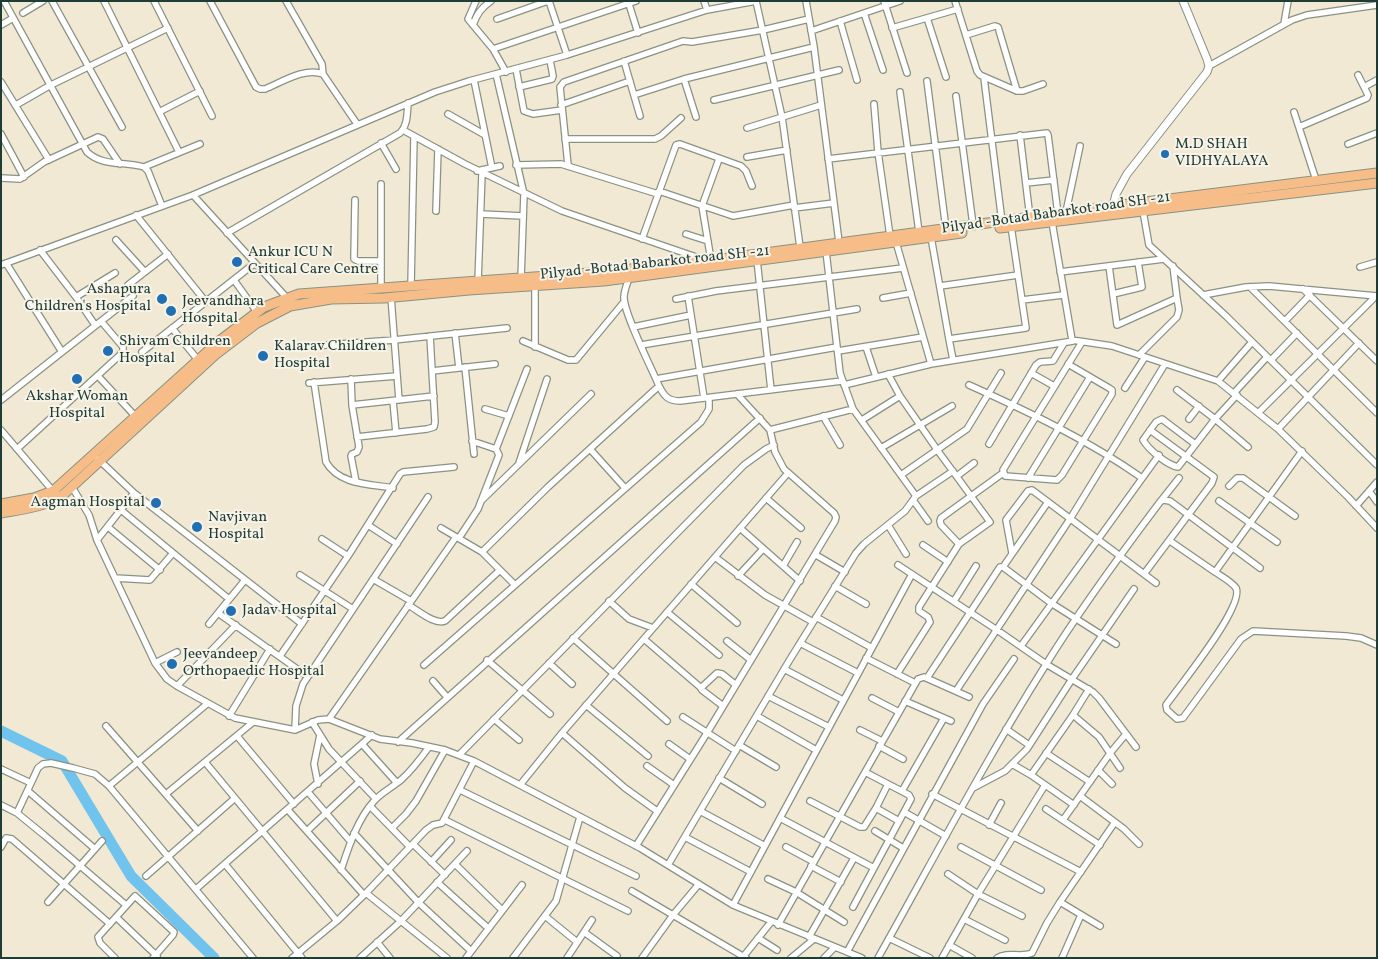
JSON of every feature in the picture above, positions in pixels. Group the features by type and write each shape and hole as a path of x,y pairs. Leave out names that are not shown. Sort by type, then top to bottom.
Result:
{"main road":[{"name":"Pilyad -Botad Babarkot road SH -21","path":"1,504 34,498 53,491 97,458 215,355 257,323 290,306 331,299 391,297 629,278 709,261 839,242 931,237 1052,222 1111,210 1377,172"},
{"name":"Pilyad -Botad Babarkot road SH -21","path":"1,513 47,504 72,487 136,417 218,342 264,307 300,294 676,268 757,260 826,251 893,239 919,232 1062,213 1111,210 1143,211 1377,183"}],"street":[{"path":"4,1 82,146 93,158 100,161 144,166 148,171 162,206"},
{"path":"23,13 44,1"},
{"path":"52,1 122,127"},
{"path":"104,1 179,152"},
{"path":"154,1 212,116"},
{"path":"210,1 253,81 260,89 265,89 305,72 313,71 323,74"},
{"path":"286,1 322,64 323,74 358,124"},
{"path":"476,1 468,19 493,49 506,72"},
{"path":"473,25 481,8 491,1"},
{"path":"497,19 549,1 567,56"},
{"path":"493,49 636,1"},
{"path":"704,1 707,10"},
{"path":"62,352 4,264 193,195 408,103 474,80 567,56 707,10 747,2 756,1 782,117 800,248"},
{"path":"806,1 818,75 839,242"},
{"path":"811,31 864,13 884,4 900,1"},
{"path":"955,1 977,71 984,78 1017,91 1023,91 1043,84"},
{"path":"1111,210 1116,194 1127,174 1207,72 1208,66 1183,1"},
{"path":"1284,24 1288,1"},
{"path":"629,2 638,33"},
{"path":"884,4 907,73"},
{"path":"1208,66 1284,24 1307,15 1377,5"},
{"path":"892,28 958,9"},
{"path":"864,13 883,70"},
{"path":"1,25 13,18"},
{"path":"927,18 946,77"},
{"path":"568,165 560,87 564,82 683,41 692,42 763,30 809,19"},
{"path":"840,21 857,80"},
{"path":"966,35 994,26 998,27 1017,91"},
{"path":"16,105 49,86 168,28"},
{"path":"634,95 684,79 769,60 814,47"},
{"path":"519,86 552,79 550,60"},
{"path":"624,61 640,116"},
{"path":"516,69 523,108 527,113 533,114 562,108 630,81"},
{"path":"714,100 839,70"},
{"path":"496,74 524,194 521,279"},
{"path":"1298,127 1367,98 1368,94 1358,75"},
{"path":"984,78 1002,222"},
{"path":"684,79 696,117"},
{"path":"474,80 492,168"},
{"path":"927,80 946,229"},
{"path":"1364,87 1377,80"},
{"path":"1,82 49,160"},
{"path":"159,112 200,91"},
{"path":"900,92 919,232"},
{"path":"956,96 973,225"},
{"path":"227,233 403,130 406,123 408,103"},
{"path":"874,104 878,152 893,239 911,293 931,364"},
{"path":"747,128 822,105"},
{"path":"1294,112 1316,180"},
{"path":"448,114 485,135"},
{"path":"565,139 656,139 680,118"},
{"path":"403,130 480,172 562,211 709,261 708,241 702,206 719,159"},
{"path":"828,159 1044,132 1048,135 1054,180 1062,213"},
{"path":"1348,144 1377,133"},
{"path":"1,134 24,177"},
{"path":"1020,135 1030,218"},
{"path":"411,286 414,136"},
{"path":"1,178 15,180 24,177 49,160 98,137 101,137 120,164"},
{"path":"381,143 396,169"},
{"path":"144,166 200,144"},
{"path":"642,239 676,145 680,144 741,166 746,171 752,186"},
{"path":"1062,213 1080,146"},
{"path":"436,212 438,149"},
{"path":"747,158 786,150"},
{"path":"516,165 553,163 568,165 733,216 794,206 834,203"},
{"path":"480,172 500,166"},
{"path":"478,282 481,214 480,172"},
{"path":"1026,183 1054,180"},
{"path":"380,289 381,184"},
{"path":"193,195 287,298"},
{"path":"355,200 354,259 358,261 381,261"},
{"path":"1143,211 1149,245 1269,358 1377,466"},
{"path":"481,214 524,216"},
{"path":"136,215 206,302"},
{"path":"1052,222 1070,338 1073,342"},
{"path":"949,339 1026,328 1011,226"},
{"path":"686,234 708,241"},
{"path":"931,237 953,360"},
{"path":"116,240 145,272"},
{"path":"40,250 95,325"},
{"path":"826,251 837,349 843,383 853,409 901,475 928,521"},
{"path":"128,285 168,254"},
{"path":"1060,272 1164,259"},
{"path":"757,260 771,390"},
{"path":"1112,294 1142,287 1138,262"},
{"path":"1360,267 1377,262"},
{"path":"142,352 255,263"},
{"path":"1109,266 1117,325 1177,298"},
{"path":"1125,388 1142,356 1178,316 1179,310 1173,266"},
{"path":"676,299 760,286 903,268"},
{"path":"76,297 115,274"},
{"path":"940,286 1018,275"},
{"path":"629,278 624,302 659,386 664,395 670,400 680,401 843,383 953,360 1064,343 1082,342 1112,346 1218,381 1278,428 1377,528"},
{"path":"234,280 257,312"},
{"path":"535,286 535,347"},
{"path":"1203,295 1250,287 1269,286 1374,298"},
{"path":"1250,287 1376,410"},
{"path":"1303,289 1377,361"},
{"path":"883,298 911,293"},
{"path":"1022,300 1063,295"},
{"path":"1285,321 1310,295"},
{"path":"1,400 133,296"},
{"path":"424,665 701,422 709,409 700,370 688,296"},
{"path":"391,297 397,376 396,432"},
{"path":"1259,412 1374,298"},
{"path":"523,342 568,360 576,360 624,302"},
{"path":"641,345 857,309"},
{"path":"633,327 691,315"},
{"path":"17,449 123,351 123,347 101,321"},
{"path":"172,328 198,360"},
{"path":"313,346 394,340 507,328"},
{"path":"455,333 474,454"},
{"path":"1195,444 1162,419 1156,422 1143,440 1176,467 1180,465 1235,394 1269,358 1297,333"},
{"path":"357,437 434,427 430,336"},
{"path":"656,378 768,358 866,347 923,337"},
{"path":"959,544 941,525 940,521 945,514 1003,473 1003,470 1082,342"},
{"path":"1218,381 1252,342"},
{"path":"989,444 1031,373 1040,362 1053,361 1064,343"},
{"path":"1278,428 1359,343"},
{"path":"866,347 876,377"},
{"path":"432,371 495,364"},
{"path":"1003,473 1005,476 1057,480 1062,475 1112,394 1112,390 1068,364"},
{"path":"956,691 1070,519 1165,364"},
{"path":"496,449 527,370"},
{"path":"901,475 967,429 1001,373"},
{"path":"1031,373 1054,386"},
{"path":"888,374 900,396 990,522 959,544 918,609 928,617 930,622 897,674"},
{"path":"98,376 136,417"},
{"path":"393,488 356,482 344,478 336,474 326,462 311,382 397,376"},
{"path":"1028,478 1090,377"},
{"path":"351,379 352,405 358,450 351,456 356,482"},
{"path":"519,464 547,379"},
{"path":"968,385 1059,427 1110,455 1142,478"},
{"path":"482,552 548,487 659,386"},
{"path":"1177,390 1248,447"},
{"path":"481,501 591,394"},
{"path":"636,846 816,555 833,527 836,517 834,513 788,473 778,460 770,430 737,394"},
{"path":"352,405 434,396"},
{"path":"862,420 900,396"},
{"path":"881,448 952,406"},
{"path":"1188,419 1198,406"},
{"path":"484,409 509,416"},
{"path":"770,430 853,409"},
{"path":"823,416 840,445"},
{"path":"398,742 487,660 760,418"},
{"path":"1,430 53,491"},
{"path":"1144,574 1190,516 1214,478 1150,430"},
{"path":"329,719 476,513 499,455 496,449 472,441"},
{"path":"460,755 744,465 774,445"},
{"path":"590,449 625,488"},
{"path":"1215,572 1302,451"},
{"path":"1020,646 1159,455"},
{"path":"97,458 134,493 302,624"},
{"path":"668,866 784,669 844,572 864,544 906,511 915,498 955,473 974,464"},
{"path":"280,656 393,488 398,477 403,472 454,467"},
{"path":"520,785 586,705 788,473"},
{"path":"1229,486 1240,477 1294,516"},
{"path":"878,958 1006,729 1046,664 1119,556 1179,478"},
{"path":"1356,506 1377,482"},
{"path":"72,487 89,515 97,540 155,663 167,679 207,704 229,716 252,723 295,730 312,722 329,719 372,736 445,750 460,755 636,846 733,905 862,958"},
{"path":"1012,553 1006,524 1009,515 1030,490 1156,583"},
{"path":"1369,491 1377,502"},
{"path":"97,540 134,493"},
{"path":"295,730 298,695 308,676 428,497"},
{"path":"766,498 802,528"},
{"path":"1160,502 1163,500 1170,501 1260,568"},
{"path":"1219,501 1277,542"},
{"path":"927,678 998,568 1003,567 1048,502"},
{"path":"121,510 230,599"},
{"path":"368,525 397,544"},
{"path":"888,525 906,554"},
{"path":"108,527 160,570"},
{"path":"441,528 482,552 515,585"},
{"path":"740,528 800,581"},
{"path":"322,539 348,556"},
{"path":"1170,541 1237,589 1237,594 1223,627 1166,705 1167,710 1177,718 1183,718 1241,640 1254,630 1346,636 1360,638 1377,645"},
{"path":"783,566 797,542"},
{"path":"923,545 948,562"},
{"path":"738,576 763,549"},
{"path":"115,578 150,580 173,553"},
{"path":"816,555 844,572"},
{"path":"715,557 738,576 784,606 815,619 872,648"},
{"path":"898,565 998,630 1046,664 1089,689 1099,698 1136,747"},
{"path":"954,601 976,566"},
{"path":"1003,567 1051,602 1116,644"},
{"path":"373,579 441,623 500,570"},
{"path":"733,905 912,574"},
{"path":"300,575 353,609"},
{"path":"209,624 245,580"},
{"path":"691,584 737,623"},
{"path":"836,586 866,604"},
{"path":"973,788 996,777 1012,764 1029,745 1134,589"},
{"path":"609,601 629,619 653,628"},
{"path":"667,612 719,655"},
{"path":"218,613 308,676"},
{"path":"177,686 236,625"},
{"path":"573,638 667,721"},
{"path":"644,639 723,706"},
{"path":"727,641 751,660"},
{"path":"800,643 858,673"},
{"path":"229,716 270,649"},
{"path":"155,663 177,652"},
{"path":"866,658 915,683"},
{"path":"847,952 982,704 1014,659"},
{"path":"487,660 550,714"},
{"path":"549,663 572,684"},
{"path":"784,669 843,700"},
{"path":"700,687 714,674 719,672 736,685"},
{"path":"632,891 744,957 758,938 775,923 796,892 915,683 921,677 927,678 969,696"},
{"path":"433,682 447,696"},
{"path":"1031,775 1089,689"},
{"path":"768,696 829,727"},
{"path":"872,698 899,712"},
{"path":"905,701 951,722"},
{"path":"109,786 207,704"},
{"path":"586,705 648,756"},
{"path":"1073,715 1094,731 1111,752 1120,768"},
{"path":"756,716 816,750"},
{"path":"683,717 736,751"},
{"path":"902,791 944,718"},
{"path":"494,719 519,740"},
{"path":"312,722 329,749 376,799"},
{"path":"166,794 252,723"},
{"path":"106,726 198,831"},
{"path":"1006,729 1029,745"},
{"path":"860,730 903,759"},
{"path":"562,733 625,788 657,811"},
{"path":"1063,820 1126,734"},
{"path":"318,784 314,764 320,735"},
{"path":"237,736 294,804"},
{"path":"196,889 372,736"},
{"path":"362,744 397,783"},
{"path":"669,744 690,759"},
{"path":"739,745 776,767"},
{"path":"341,870 350,842 361,818 376,799 407,774 429,747"},
{"path":"392,828 416,801 445,750"},
{"path":"1046,753 1090,782"},
{"path":"292,958 300,955 337,921 430,827 445,820 474,761"},
{"path":"205,762 337,921"},
{"path":"17,813 38,768 43,764 51,763 95,774 109,786 167,858 196,889 253,958"},
{"path":"1012,764 1074,805"},
{"path":"647,766 674,784"},
{"path":"1,769 31,783"},
{"path":"1098,770 1112,784"},
{"path":"853,907 890,840 911,796 865,772"},
{"path":"720,778 762,804"},
{"path":"306,831 360,781"},
{"path":"810,801 864,827 888,784"},
{"path":"942,958 978,894 1045,785"},
{"path":"460,790 636,876"},
{"path":"28,791 95,849"},
{"path":"308,792 350,842"},
{"path":"932,794 1081,872"},
{"path":"1080,796 1115,822 1139,844"},
{"path":"146,876 234,798"},
{"path":"988,825 1001,803"},
{"path":"1,805 17,813 126,905"},
{"path":"370,806 445,875"},
{"path":"876,808 899,821"},
{"path":"1046,809 1100,845"},
{"path":"288,810 365,894 447,958"},
{"path":"700,811 765,846"},
{"path":"904,812 946,836"},
{"path":"513,958 556,901 580,817"},
{"path":"780,818 874,868"},
{"path":"445,820 628,911"},
{"path":"997,958 1002,955 1026,956 1032,953 1060,902 1115,822"},
{"path":"875,831 903,848"},
{"path":"354,833 418,902 471,951"},
{"path":"685,837 751,872"},
{"path":"1,847 3,839 12,839 110,924"},
{"path":"431,862 451,840"},
{"path":"48,902 102,841"},
{"path":"786,847 841,882"},
{"path":"961,847 1041,890"},
{"path":"360,958 401,921 467,851"},
{"path":"791,958 811,938 854,858"},
{"path":"225,864 300,955"},
{"path":"455,864 502,910"},
{"path":"948,874 978,894 1022,916"},
{"path":"768,879 796,892 844,922"},
{"path":"437,882 488,928"},
{"path":"642,958 673,915 699,884"},
{"path":"466,958 522,885"},
{"path":"115,958 98,940 98,937 133,897 138,897 173,929 173,935 156,957 116,917"},
{"path":"1060,902 1100,926"},
{"path":"1062,958 1081,915"},
{"path":"545,916 577,942"},
{"path":"964,919 1005,940"},
{"path":"567,958 592,920"},
{"path":"584,932 617,956"},
{"path":"758,938 777,950"},
{"path":"889,938 930,958"},
{"path":"378,942 390,958"},
{"path":"949,945 972,958"},
{"path":"824,958 835,947"}],"waterway":[{"path":"1,731 62,761 131,876 214,958"}],"place":[{"name":"M.D SHAH VIDHYALAYA","path":"1165,154"},
{"name":"Ankur ICU N Critical Care Centre","path":"237,262"},
{"name":"Ashapura Children's Hospital","path":"162,299"},
{"name":"Jeevandhara Hospital","path":"171,311"},
{"name":"Shivam Children Hospital","path":"108,351"},
{"name":"Kalarav Children Hospital","path":"263,356"},
{"name":"Akshar Woman Hospital","path":"77,379"},
{"name":"Aagman Hospital","path":"156,503"},
{"name":"Navjivan Hospital","path":"197,527"},
{"name":"Jadav Hospital","path":"231,611"},
{"name":"Jeevandeep Orthopaedic Hospital","path":"172,664"}]}
